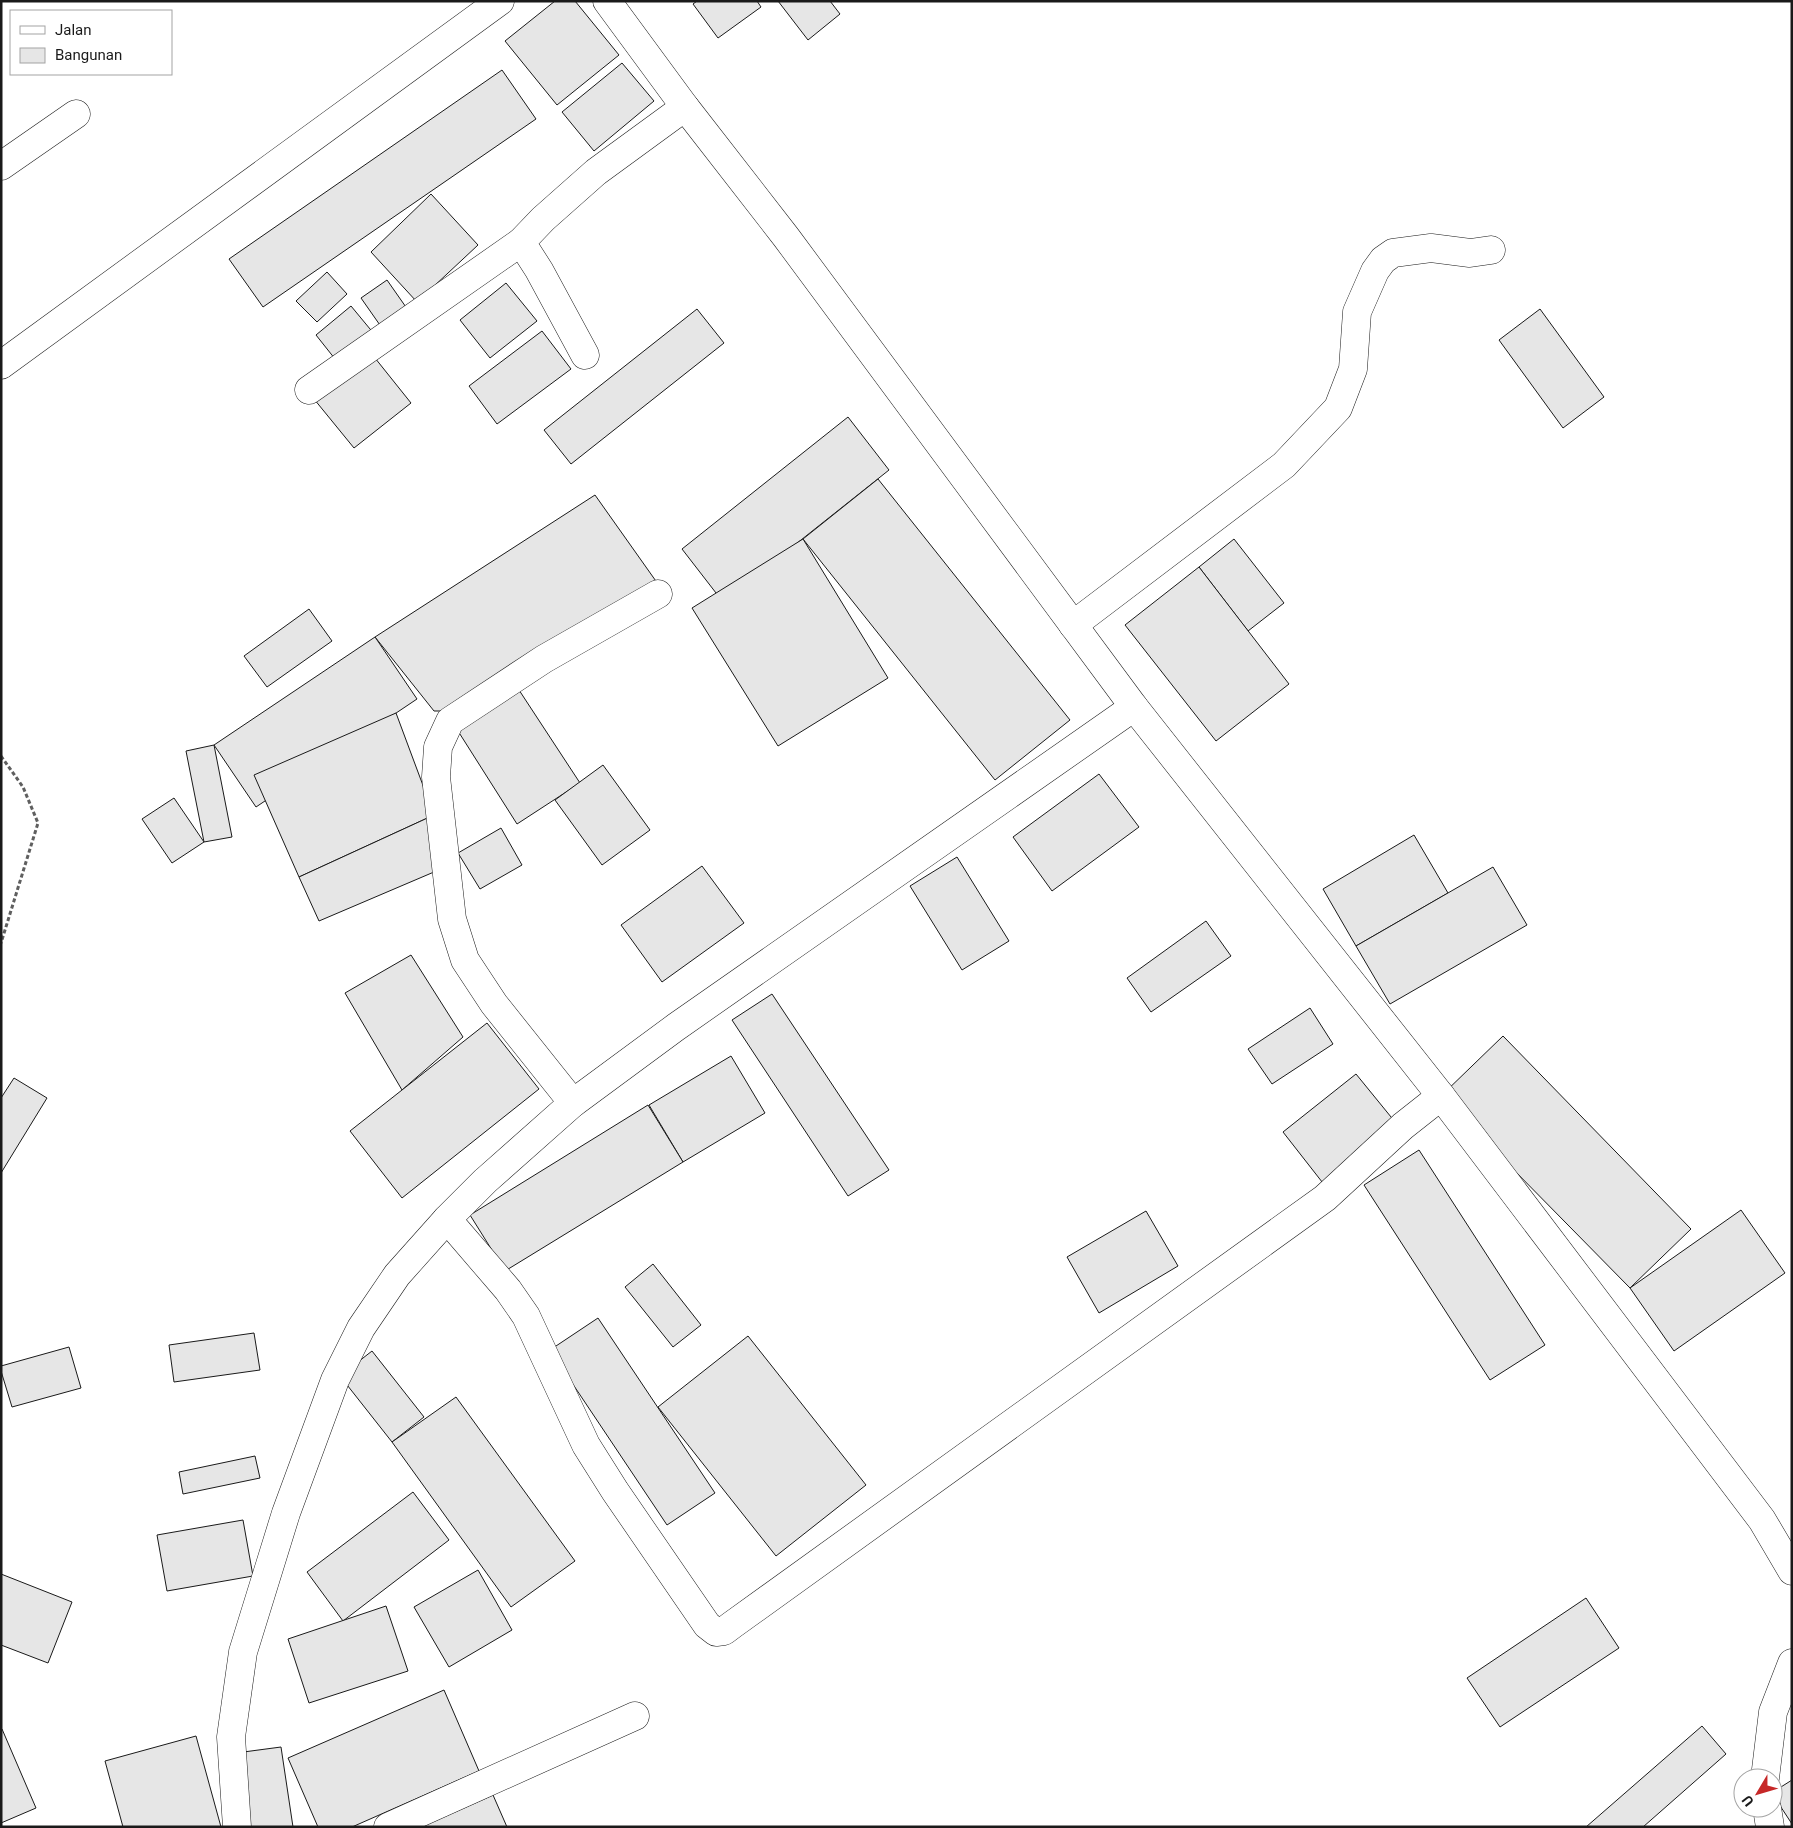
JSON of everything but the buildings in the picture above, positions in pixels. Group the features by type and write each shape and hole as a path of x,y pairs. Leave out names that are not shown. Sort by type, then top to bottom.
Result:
{"street":[{"path":"1,365 500,1"},
{"path":"607,1 685,107 786,237 1134,707 1442,1096 1762,1520 1792,1571"},
{"path":"310,390 521,242 543,219 596,172 685,107"},
{"path":"1,166 76,114"},
{"path":"521,242 539,270 585,355"},
{"path":"1073,625 1284,465 1338,408 1353,369 1357,312 1375,271 1383,260 1393,253 1431,248 1470,253 1491,250"},
{"path":"573,1103 494,1004 465,960 452,919 436,777 438,747 450,721 544,658 658,594"},
{"path":"238,1827 231,1737 243,1652 286,1513 335,1380 361,1328 397,1275 447,1218 485,1181 573,1103 676,1027 1134,707"},
{"path":"447,1218 508,1290 526,1316 586,1445 615,1491 707,1625 716,1632 724,1630 740,1619 1325,1198 1403,1126 1442,1096"},
{"path":"1766,1768 1773,1712 1792,1663"},
{"path":"388,1827 635,1716"}],"path":[{"path":"1,756 23,787 38,822 1,943"}]}
